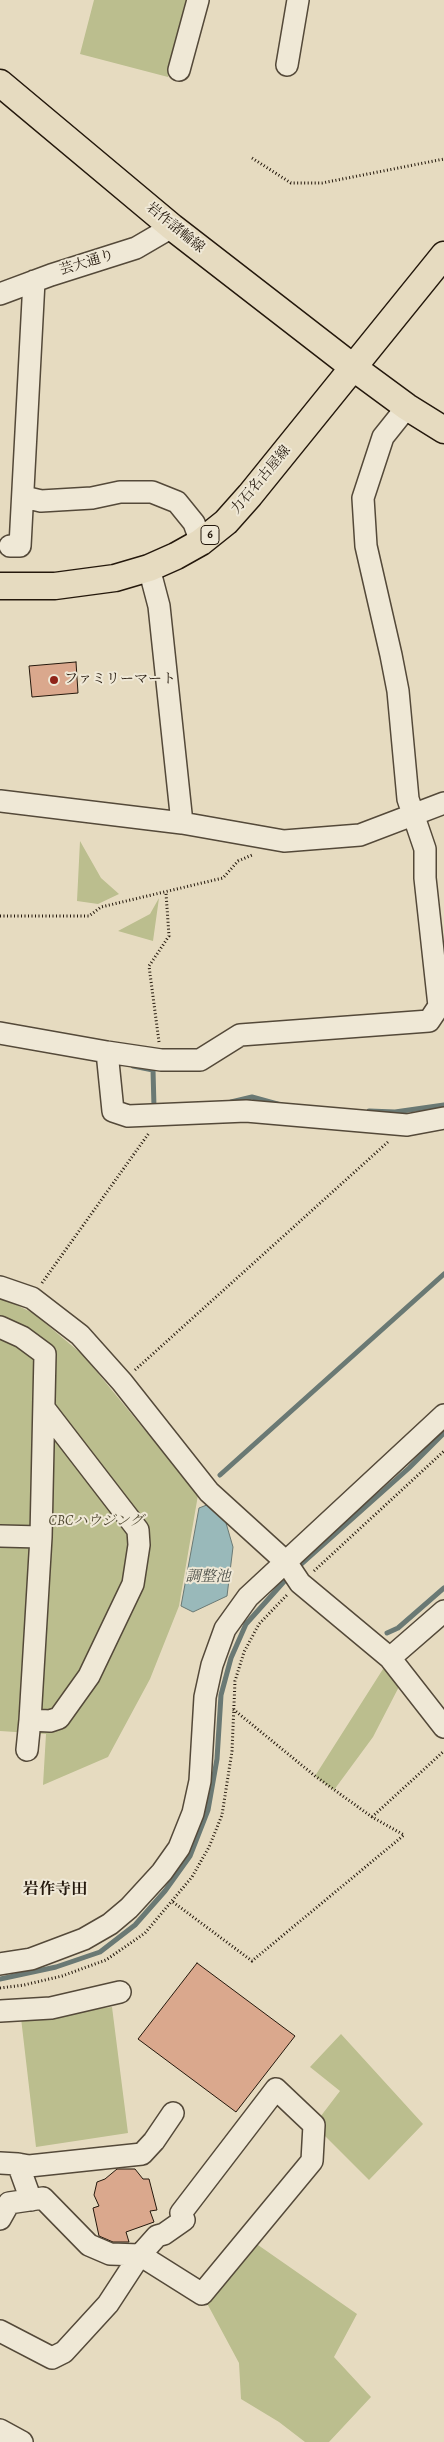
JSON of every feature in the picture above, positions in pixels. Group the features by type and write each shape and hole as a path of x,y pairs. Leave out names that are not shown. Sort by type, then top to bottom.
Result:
{"main road":[{"name":"岩作諸輪線","path":"0,83 172,226 354,368 407,407 444,430"},
{"path":"354,368 444,255"},
{"name":"力石名古屋線","path":"0,586 26,587 85,583 115,578 149,568 201,542 226,522 354,368"}],"street":[{"path":"179,70 198,0"},
{"path":"286,65 298,0"},
{"name":"芸大通り","path":"0,294 136,248 172,226"},
{"path":"10,546 20,546 34,282"},
{"path":"0,1033 161,1060 200,1060 240,1035 429,1021 439,1006 425,878 425,849 408,799 396,682 366,546 363,498 383,437 407,407"},
{"path":"24,497 41,501 92,498 120,492 152,492 177,502 194,523 201,542"},
{"path":"149,568 159,606 182,823"},
{"path":"0,801 182,823 284,841 360,835 444,802"},
{"path":"107,1052 113,1111 128,1116 246,1111 407,1125 444,1118"},
{"path":"0,1287 32,1298 80,1335 122,1382 209,1492 286,1562 300,1583 390,1658 444,1727"},
{"path":"0,1328 22,1337 44,1354 41,1537 27,1750"},
{"path":"30,1720 56,1721 89,1676 133,1584 139,1545 138,1530 44,1408"},
{"path":"0,1964 31,1959 84,1939 110,1924 130,1908 162,1872 179,1848 193,1813 200,1781 205,1698 212,1665 225,1629 248,1597 444,1415"},
{"path":"0,1536 41,1537"},
{"path":"390,1658 444,1611"},
{"path":"0,2011 51,2008 120,1992"},
{"path":"0,2219 9,2204 43,2198 89,2245 110,2254 140,2255 202,2294 312,2161 314,2125 276,2089 181,2213 184,2220 164,2234 157,2236 140,2255 108,2304 64,2352 52,2358 0,2331"},
{"path":"9,2164 29,2166 142,2154 154,2142 173,2113"},
{"path":"9,2164 31,2200"},
{"path":"0,2430 22,2442"}],"path":[{"path":"252,158 291,183 322,183 444,159"},
{"path":"0,916 89,916 102,907 223,878 238,861 254,854"},
{"path":"161,1060 149,966 169,936 166,893"},
{"path":"32,1298 161,1116"},
{"path":"122,1382 407,1125"},
{"path":"300,1583 444,1451"},
{"path":"173,1902 252,1960 404,1835 372,1816 315,1776 233,1709"},
{"path":"372,1816 444,1751"}],"green space":[{"path":"94,0 190,0 168,77 80,54"},
{"path":"80,841 101,878 119,894 98,904 77,901"},
{"path":"159,898 153,941 118,931 150,914"},
{"name":"CBCハウジング","path":"0,1297 33,1313 83,1355 198,1495 179,1606 150,1679 108,1757 43,1785 46,1734 0,1731"},
{"path":"390,1658 404,1677 373,1737 334,1790 315,1776"},
{"path":"112,2007 128,2133 36,2147 21,2018"},
{"path":"341,2034 423,2124 369,2180 314,2125 340,2091 310,2067"},
{"path":"248,2238 357,2314 334,2357 371,2397 329,2442 305,2442 279,2422 241,2399 239,2363 202,2294"}],"water":[{"name":"調整池","path":"212,1503 226,1523 233,1547 227,1596 193,1612 181,1606 199,1508"}],"building":[{"name":"ファミリーマート","path":"76,662 78,693 32,697 29,666"},
{"path":"197,1963 295,2036 236,2112 138,2039"},
{"path":"117,2169 135,2169 143,2179 149,2179 157,2210 150,2211 154,2222 126,2232 129,2242 113,2242 99,2236 93,2208 99,2206 94,2195 97,2182 105,2179"}],"waterway":[{"path":"133,1066 153,1070 154,1107 156,1107"},
{"path":"231,1102 252,1097 281,1105"},
{"path":"369,1111 395,1112 444,1105"},
{"path":"220,1475 444,1274"},
{"path":"297,1568 409,1468 444,1433"},
{"path":"0,1979 56,1967 100,1952 135,1925 165,1891 190,1856 208,1810 217,1759 221,1695 231,1658 246,1624 289,1576"},
{"path":"387,1633 398,1628 444,1588"}],"place":[{"name":"ファミリーマート","path":"54,680"}],"district":[{"name":"岩作寺田","path":"55,1890"}]}
